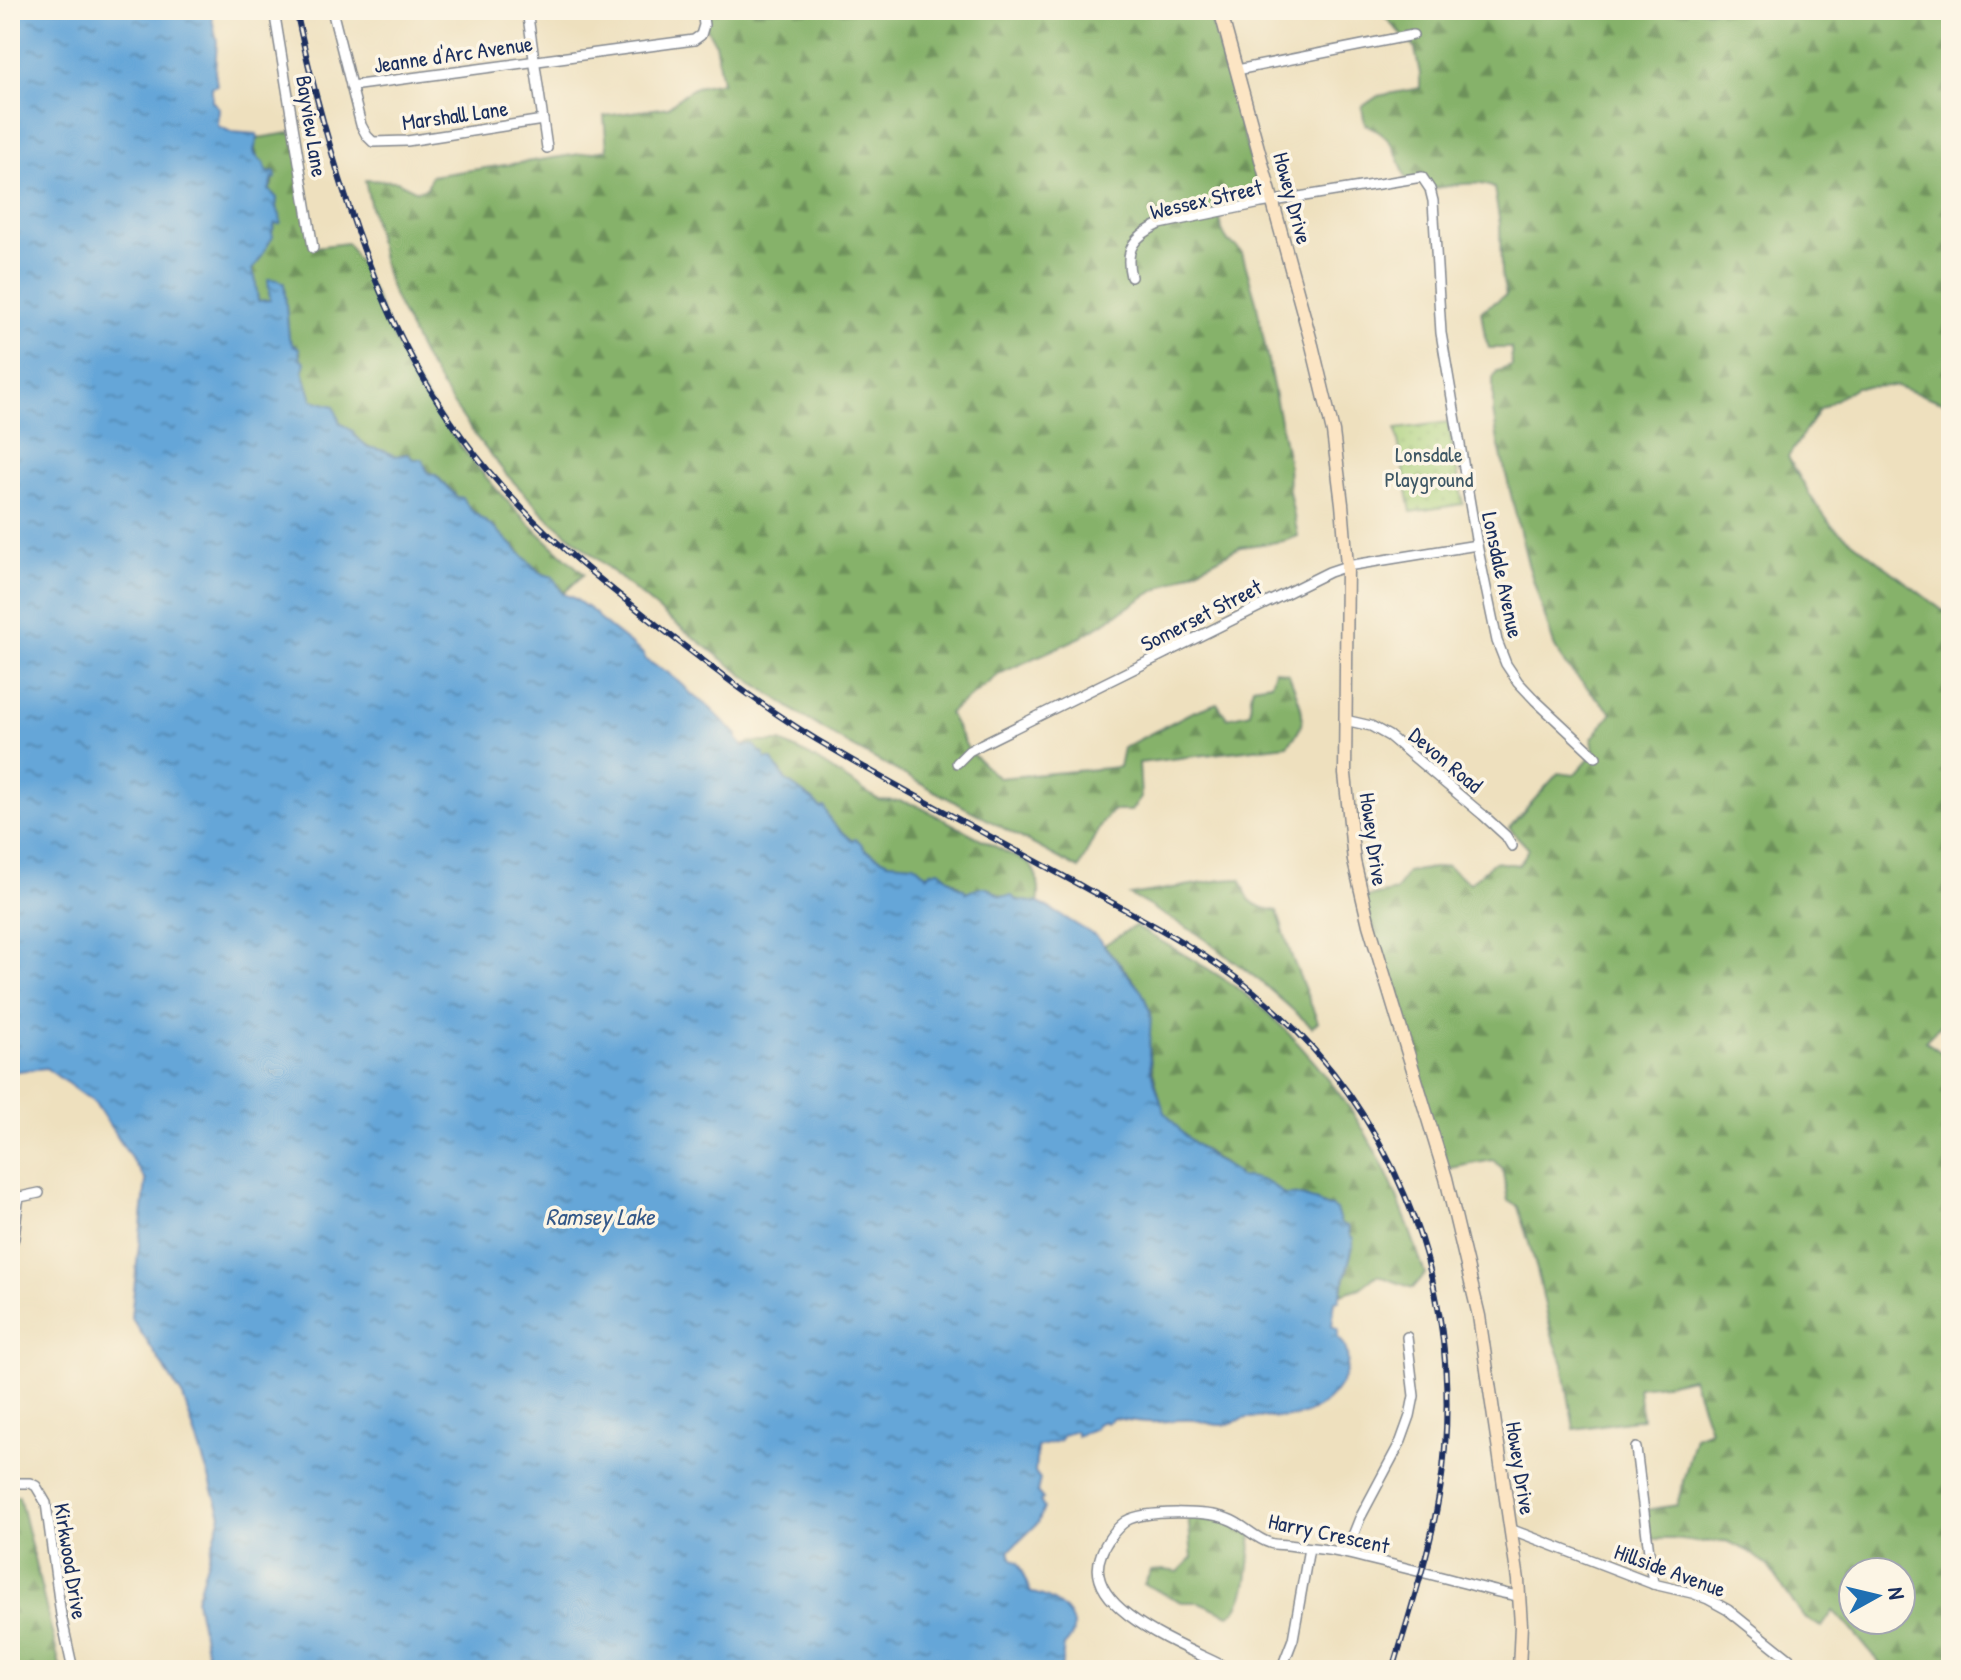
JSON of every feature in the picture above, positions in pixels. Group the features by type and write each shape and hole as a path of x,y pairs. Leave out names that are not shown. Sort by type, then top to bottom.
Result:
{"main road":[{"name":"Howey Drive","path":"1220,10 1330,421 1341,493 1347,566 1346,796 1357,880 1440,1156 1479,1316 1519,1596 1519,1670"}],"street":[{"name":"Bayview Lane","path":"274,10 313,248"},
{"path":"332,10 351,86"},
{"path":"527,10 547,148"},
{"name":"Jeanne d'Arc Avenue","path":"351,86 694,40 701,35 704,25 702,10"},
{"path":"1237,70 1413,35"},
{"name":"Marshall Lane","path":"351,86 361,125 373,142 407,141 543,120"},
{"name":"Wessex Street","path":"1131,277 1127,261 1130,249 1146,230 1160,224 1273,201 1422,177"},
{"name":"Lonsdale Avenue","path":"1422,177 1433,201 1441,333 1477,545 1497,641 1506,664 1518,682 1596,757"},
{"name":"Somerset Street","path":"957,763 982,744 1318,577 1347,566 1477,545"},
{"name":"Devon Road","path":"1345,720 1371,726 1389,736 1483,815 1506,836 1512,846"},
{"path":"10,1248 20,1197 39,1193"},
{"path":"1346,1553 1360,1518 1401,1441 1410,1416 1414,1396 1407,1337"},
{"path":"1636,1448 1653,1584"},
{"name":"Kirkwood Drive","path":"10,1483 36,1486 46,1503 61,1615 73,1670"},
{"name":"Harry Crescent","path":"1231,1670 1136,1621 1108,1597 1098,1574 1098,1563 1109,1539 1126,1521 1139,1516 1204,1513 1234,1521 1271,1543 1346,1553 1519,1596"},
{"name":"Hillside Avenue","path":"1510,1529 1653,1584 1708,1599 1728,1610 1803,1670"},
{"path":"1281,1670 1293,1639 1309,1548"}],"green space":[{"path":"703,10 1208,10 1257,183 1242,206 1219,211 1222,230 1228,242 1242,253 1256,301 1288,461 1289,491 1298,536 1240,547 1149,594 1081,637 1001,673 949,713 969,751 998,778 1119,767 1123,748 1190,713 1217,703 1227,718 1250,713 1253,686 1271,683 1275,670 1289,674 1302,712 1300,728 1287,745 1139,763 1141,798 1131,811 1112,811 1079,869 849,745 747,678 667,617 546,516 477,438 425,360 394,297 383,264 365,180 397,181 417,191 427,188 431,176 607,150 604,116 668,107 696,87 722,82 715,43 705,25"},
{"path":"1379,10 1951,10 1951,405 1896,386 1856,387 1819,410 1788,457 1831,525 1942,610 1951,613 1951,1015 1925,1041 1951,1059 1951,1670 1885,1670 1857,1636 1917,1636 1917,1556 1837,1556 1837,1615 1833,1611 1822,1627 1804,1618 1768,1566 1748,1551 1726,1541 1649,1539 1645,1510 1677,1505 1695,1436 1710,1430 1692,1378 1638,1387 1642,1419 1574,1429 1563,1364 1551,1332 1518,1207 1508,1201 1502,1168 1493,1160 1445,1169 1362,898 1396,891 1407,872 1447,866 1470,883 1494,862 1519,865 1529,849 1509,828 1558,773 1574,775 1594,753 1592,738 1612,713 1565,665 1554,645 1528,564 1498,442 1493,411 1493,378 1497,371 1512,366 1511,348 1489,348 1481,311 1506,295 1501,273 1500,224 1494,188 1471,184 1430,189 1422,177 1406,179 1388,140 1365,124 1362,107 1378,96 1420,88 1415,49"},
{"path":"296,132 314,247 347,243 408,366 449,431 512,506 584,574 563,594 553,577 540,573 500,533 471,510 462,498 457,497 436,475 428,473 422,460 413,459 408,454 397,456 372,449 340,423 333,406 312,400 300,358 289,338 284,284 270,300 258,301 252,271 269,242 278,213 277,198 269,189 273,184 274,172 266,171 256,153 256,144 258,138"},
{"name":"Lonsdale Playground","path":"1448,422 1463,504 1411,512 1396,429"},
{"path":"751,742 781,742 810,756 879,800 916,805 1029,864 1038,882 1038,903 1007,898 986,887 966,893 939,870 927,876 914,864 888,862 865,850 860,842 852,841 831,822 814,801 785,780 781,771 744,746"},
{"path":"1240,879 1252,902 1277,911 1318,1022 1312,1027 1260,981 1198,934 1130,895"},
{"path":"1135,926 1202,965 1260,1006 1298,1044 1334,1087 1365,1132 1403,1213 1425,1274 1413,1288 1377,1275 1360,1288 1341,1294 1353,1238 1331,1207 1302,1196 1284,1195 1258,1179 1239,1177 1172,1123 1161,1106 1152,1068 1150,1018 1146,1001 1104,945"},
{"path":"19,1496 61,1670 10,1670 10,1497"},
{"path":"1188,1515 1215,1516 1252,1534 1245,1591 1236,1610 1229,1615 1199,1602 1181,1602 1144,1584 1151,1571 1178,1572 1192,1558"}],"water":[{"name":"Ramsey Lake","path":"10,10 210,10 217,41 217,85 212,87 212,101 219,108 218,126 231,132 257,134 255,155 264,163 266,171 275,172 276,178 269,190 277,198 276,208 281,222 275,223 273,237 252,270 258,301 270,300 268,279 284,284 289,338 299,348 300,358 305,362 303,371 312,400 334,406 340,423 368,447 395,456 408,454 413,459 422,459 428,473 435,475 457,497 462,498 471,510 500,533 540,573 553,577 563,594 595,613 642,653 647,661 683,685 737,735 743,746 754,745 766,759 772,759 785,780 820,808 824,807 831,822 852,841 860,842 865,850 888,862 914,864 927,876 939,870 966,893 987,887 1000,896 1038,903 1097,937 1142,992 1151,1014 1151,1071 1164,1111 1184,1135 1239,1177 1263,1181 1284,1195 1297,1195 1331,1207 1336,1210 1341,1224 1348,1226 1353,1246 1339,1300 1335,1301 1332,1326 1338,1329 1338,1338 1346,1349 1347,1368 1336,1391 1321,1406 1294,1416 1248,1418 1224,1425 1194,1420 1146,1422 1114,1418 1096,1424 1095,1428 1077,1436 1075,1431 1063,1435 1059,1441 1037,1447 1035,1472 1040,1479 1037,1492 1043,1499 1040,1501 1044,1508 1038,1523 1009,1551 1011,1558 1018,1563 1031,1593 1050,1599 1071,1619 1073,1628 1064,1646 1061,1670 210,1670 196,1600 221,1515 183,1397 131,1317 146,1181 95,1103 46,1068 10,1072"}],"railway":[{"path":"296,10 339,177 390,314 414,362 448,418 502,487 533,520 639,611 789,722 898,786 1150,923 1213,962 1253,991 1301,1036 1342,1085 1377,1138 1405,1195 1426,1255 1440,1318 1446,1382 1445,1447 1438,1504 1393,1670"}]}
